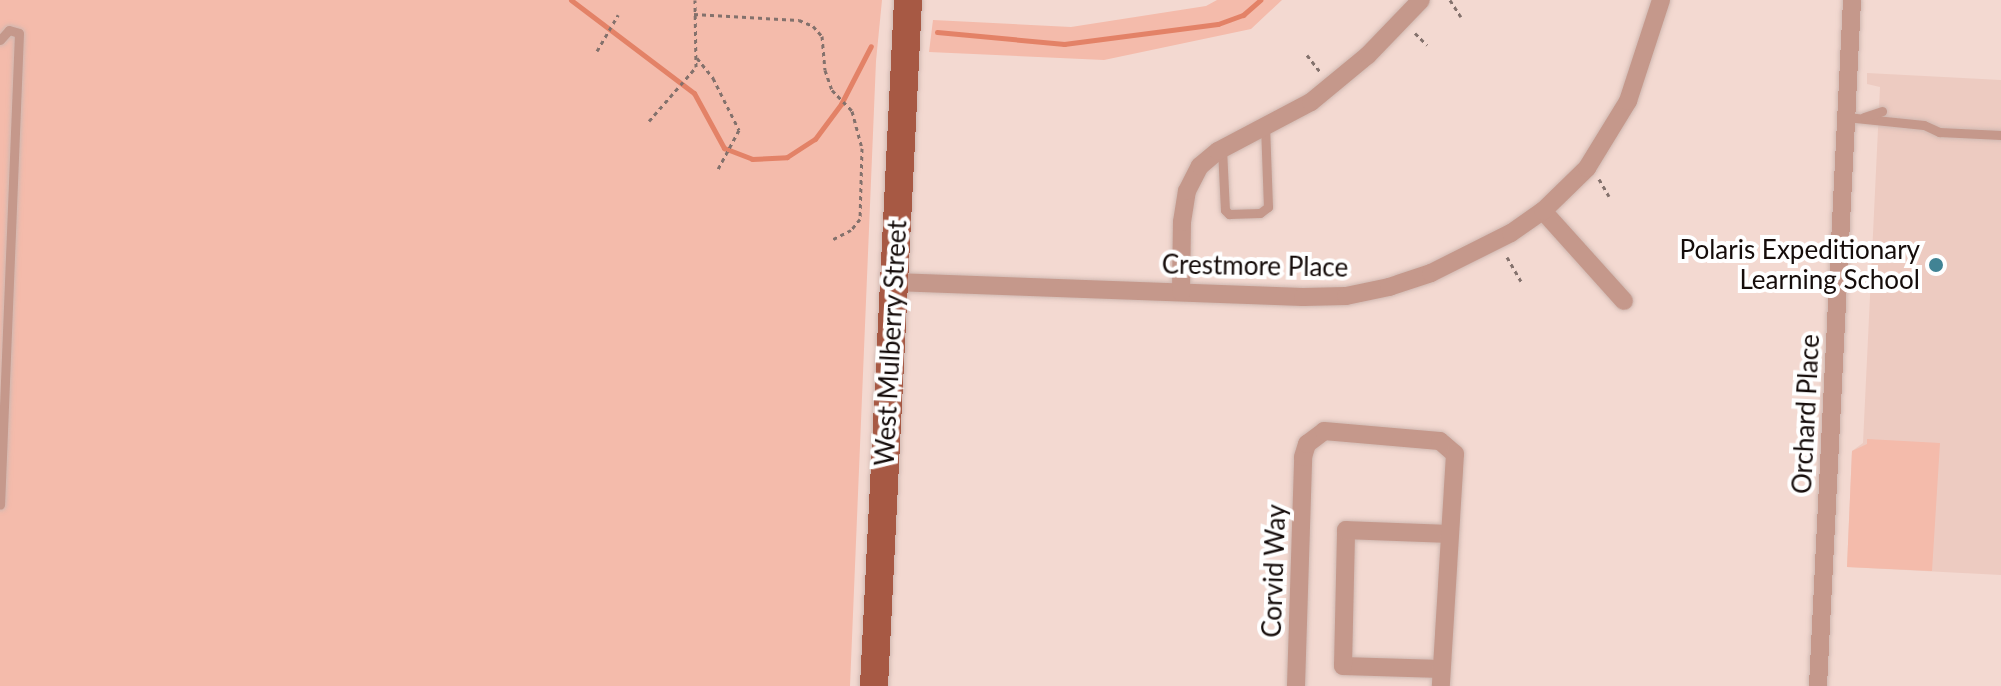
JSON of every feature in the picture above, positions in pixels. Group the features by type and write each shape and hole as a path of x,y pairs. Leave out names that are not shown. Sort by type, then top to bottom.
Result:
{"main road":[{"name":"West Mulberry Street","path":"874,686 908,0"}],"street":[{"path":"1181,292 1187,191 1206,159 1311,102 1337,82 1421,0"},
{"name":"Crestmore Place","path":"894,282 1311,297 1346,296 1389,287 1431,273 1481,249 1543,211 1587,168 1614,126 1640,73 1661,0"},
{"name":"Orchard Place","path":"1818,686 1855,117 1852,0"},
{"path":"1543,211 1624,301"},
{"name":"Corvid Way","path":"1296,686 1303,457 1307,444 1324,431 1440,441 1455,454 1448,534"},
{"path":"1346,530 1448,534 1441,677 1343,666 1346,530"}],"lane":[{"path":"0,40 9,30 19,33 3,338 0,505"},
{"path":"1855,117 1882,111"},
{"path":"1855,117 1880,123 1924,125 1939,132 2001,135"},
{"path":"1222,149 1225,210 1229,214 1260,213 1268,207 1265,127"}],"path":[{"path":"649,121 692,72 697,58 695,0"},
{"path":"1450,0 1461,17"},
{"path":"694,14 799,20 813,26 822,36 825,70 832,90 852,111 862,148 860,219 851,230 833,239"},
{"path":"597,51 618,15"},
{"path":"1412,30 1427,45"},
{"path":"1307,55 1321,73"},
{"path":"697,58 731,110 739,130 737,139 718,169"},
{"path":"1597,176 1609,196"},
{"path":"1507,257 1521,281"}],"shaded area":[{"path":"0,0 882,0 876,61 850,686 0,686"},
{"path":"1217,0 1282,0 1251,29 1104,60 929,52 933,20 1071,27 1206,6"},
{"name":"Polaris Expeditionary Learning School","path":"1867,73 2001,80 2001,575 1847,567 1852,451 1863,443 1880,87 1867,84"},
{"path":"1867,439 1940,443 1932,571 1847,567 1852,451 1867,444"}],"waterway":[{"path":"571,0 694,93 724,148 752,159 787,157 815,139 841,104 871,46"},
{"path":"937,32 1064,44 1218,24 1243,15 1260,0"}],"place":[{"name":"Polaris Expeditionary Learning School","path":"1936,265"}]}
